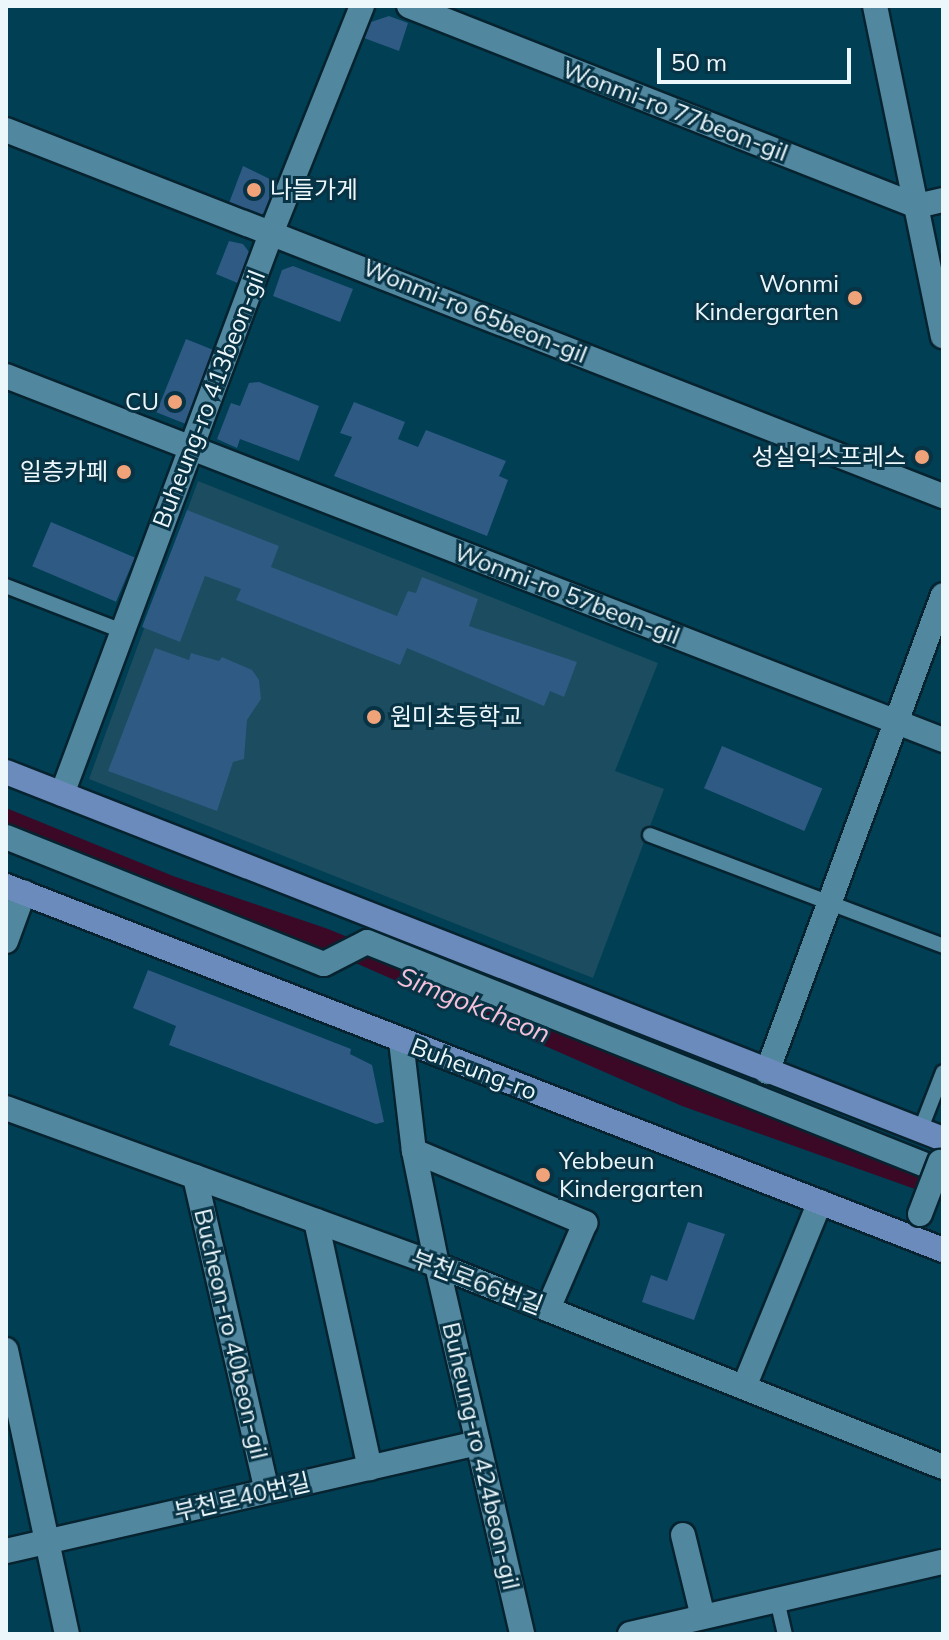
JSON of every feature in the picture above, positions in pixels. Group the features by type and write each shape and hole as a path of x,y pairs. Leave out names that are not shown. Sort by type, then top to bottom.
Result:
{"street":[{"name":"Buheung-ro 413beon-gil","path":"62,794 272,231 362,6"},
{"name":"Wonmi-ro 77beon-gil","path":"409,6 917,206"},
{"path":"875,6 943,336"},
{"name":"Wonmi-ro 65beon-gil","path":"6,130 272,231 943,496"},
{"path":"917,206 943,200"},
{"name":"Wonmi-ro 57beon-gil","path":"6,376 943,740"},
{"path":"767,1072 943,595"},
{"path":"7,776 62,794 767,1072 938,1152"},
{"path":"6,837 324,964 367,942 938,1152"},
{"path":"6,941 15,889"},
{"name":"Buheung-ro","path":"15,889 943,1250"},
{"name":"Buheung-ro 424beon-gil","path":"401,1041 414,1151 437,1265 522,1634"},
{"name":"부천로66번길","path":"6,1108 437,1265 943,1467"},
{"path":"414,1151 585,1223 548,1309"},
{"path":"911,1237 938,1152"},
{"name":"Bucheon-ro 40beon-gil","path":"195,1177 267,1491"},
{"path":"744,1387 820,1202"},
{"path":"316,1221 370,1468"},
{"path":"6,1350 67,1634"},
{"name":"부천로40번길","path":"6,1551 478,1443"},
{"path":"683,1535 703,1617"},
{"path":"630,1634 669,1630 703,1617 943,1562"}],"lane":[{"path":"6,586 122,631"},
{"path":"650,835 943,946"},
{"path":"938,1152 943,1072"},
{"path":"777,1600 785,1634"}],"shaded area":[{"name":"원미초등학교","path":"198,481 658,663 615,771 664,789 593,978 89,779"}],"water":[{"name":"Simgokcheon","path":"6,808 173,876 328,929 623,1050 685,1083 943,1184 943,1199 682,1106 335,954 189,903 6,827"}],"building":[{"path":"389,16 408,23 399,51 364,38 368,23"},
{"path":"243,166 284,186 276,208 258,216 229,203"},
{"path":"229,241 243,244 255,260 247,287 216,274"},
{"path":"293,266 353,289 340,322 273,296 282,270"},
{"path":"186,339 220,353 191,426 156,412"},
{"path":"259,382 319,406 299,461 240,439 237,448 217,439 231,403 240,406 249,383"},
{"path":"354,402 405,422 398,439 418,447 426,430 506,461 499,476 508,480 487,536 334,476 352,437 340,433"},
{"path":"187,510 279,546 271,567 397,616 408,591 416,593 422,577 478,599 469,626 577,662 564,697 550,691 544,706 407,648 400,665 236,600 241,589 205,576 180,642 142,627"},
{"path":"51,522 135,558 116,602 32,566"},
{"path":"155,648 189,660 191,653 219,661 222,657 252,670 259,680 261,699 247,720 244,759 233,762 217,811 108,771"},
{"path":"722,746 822,789 804,831 704,788"},
{"path":"148,970 351,1049 350,1054 372,1065 384,1122 376,1124 169,1045 176,1026 133,1008"},
{"path":"688,1222 725,1234 694,1320 642,1302 651,1275 667,1281"}],"place":[{"name":"나들가게","path":"254,190"},
{"name":"Wonmi Kindergarten","path":"855,298"},
{"name":"CU","path":"175,402"},
{"name":"성실익스프레스","path":"922,457"},
{"name":"일층카페","path":"124,472"},
{"name":"원미초등학교","path":"374,717"},
{"name":"Yebbeun Kindergarten","path":"543,1175"}]}
